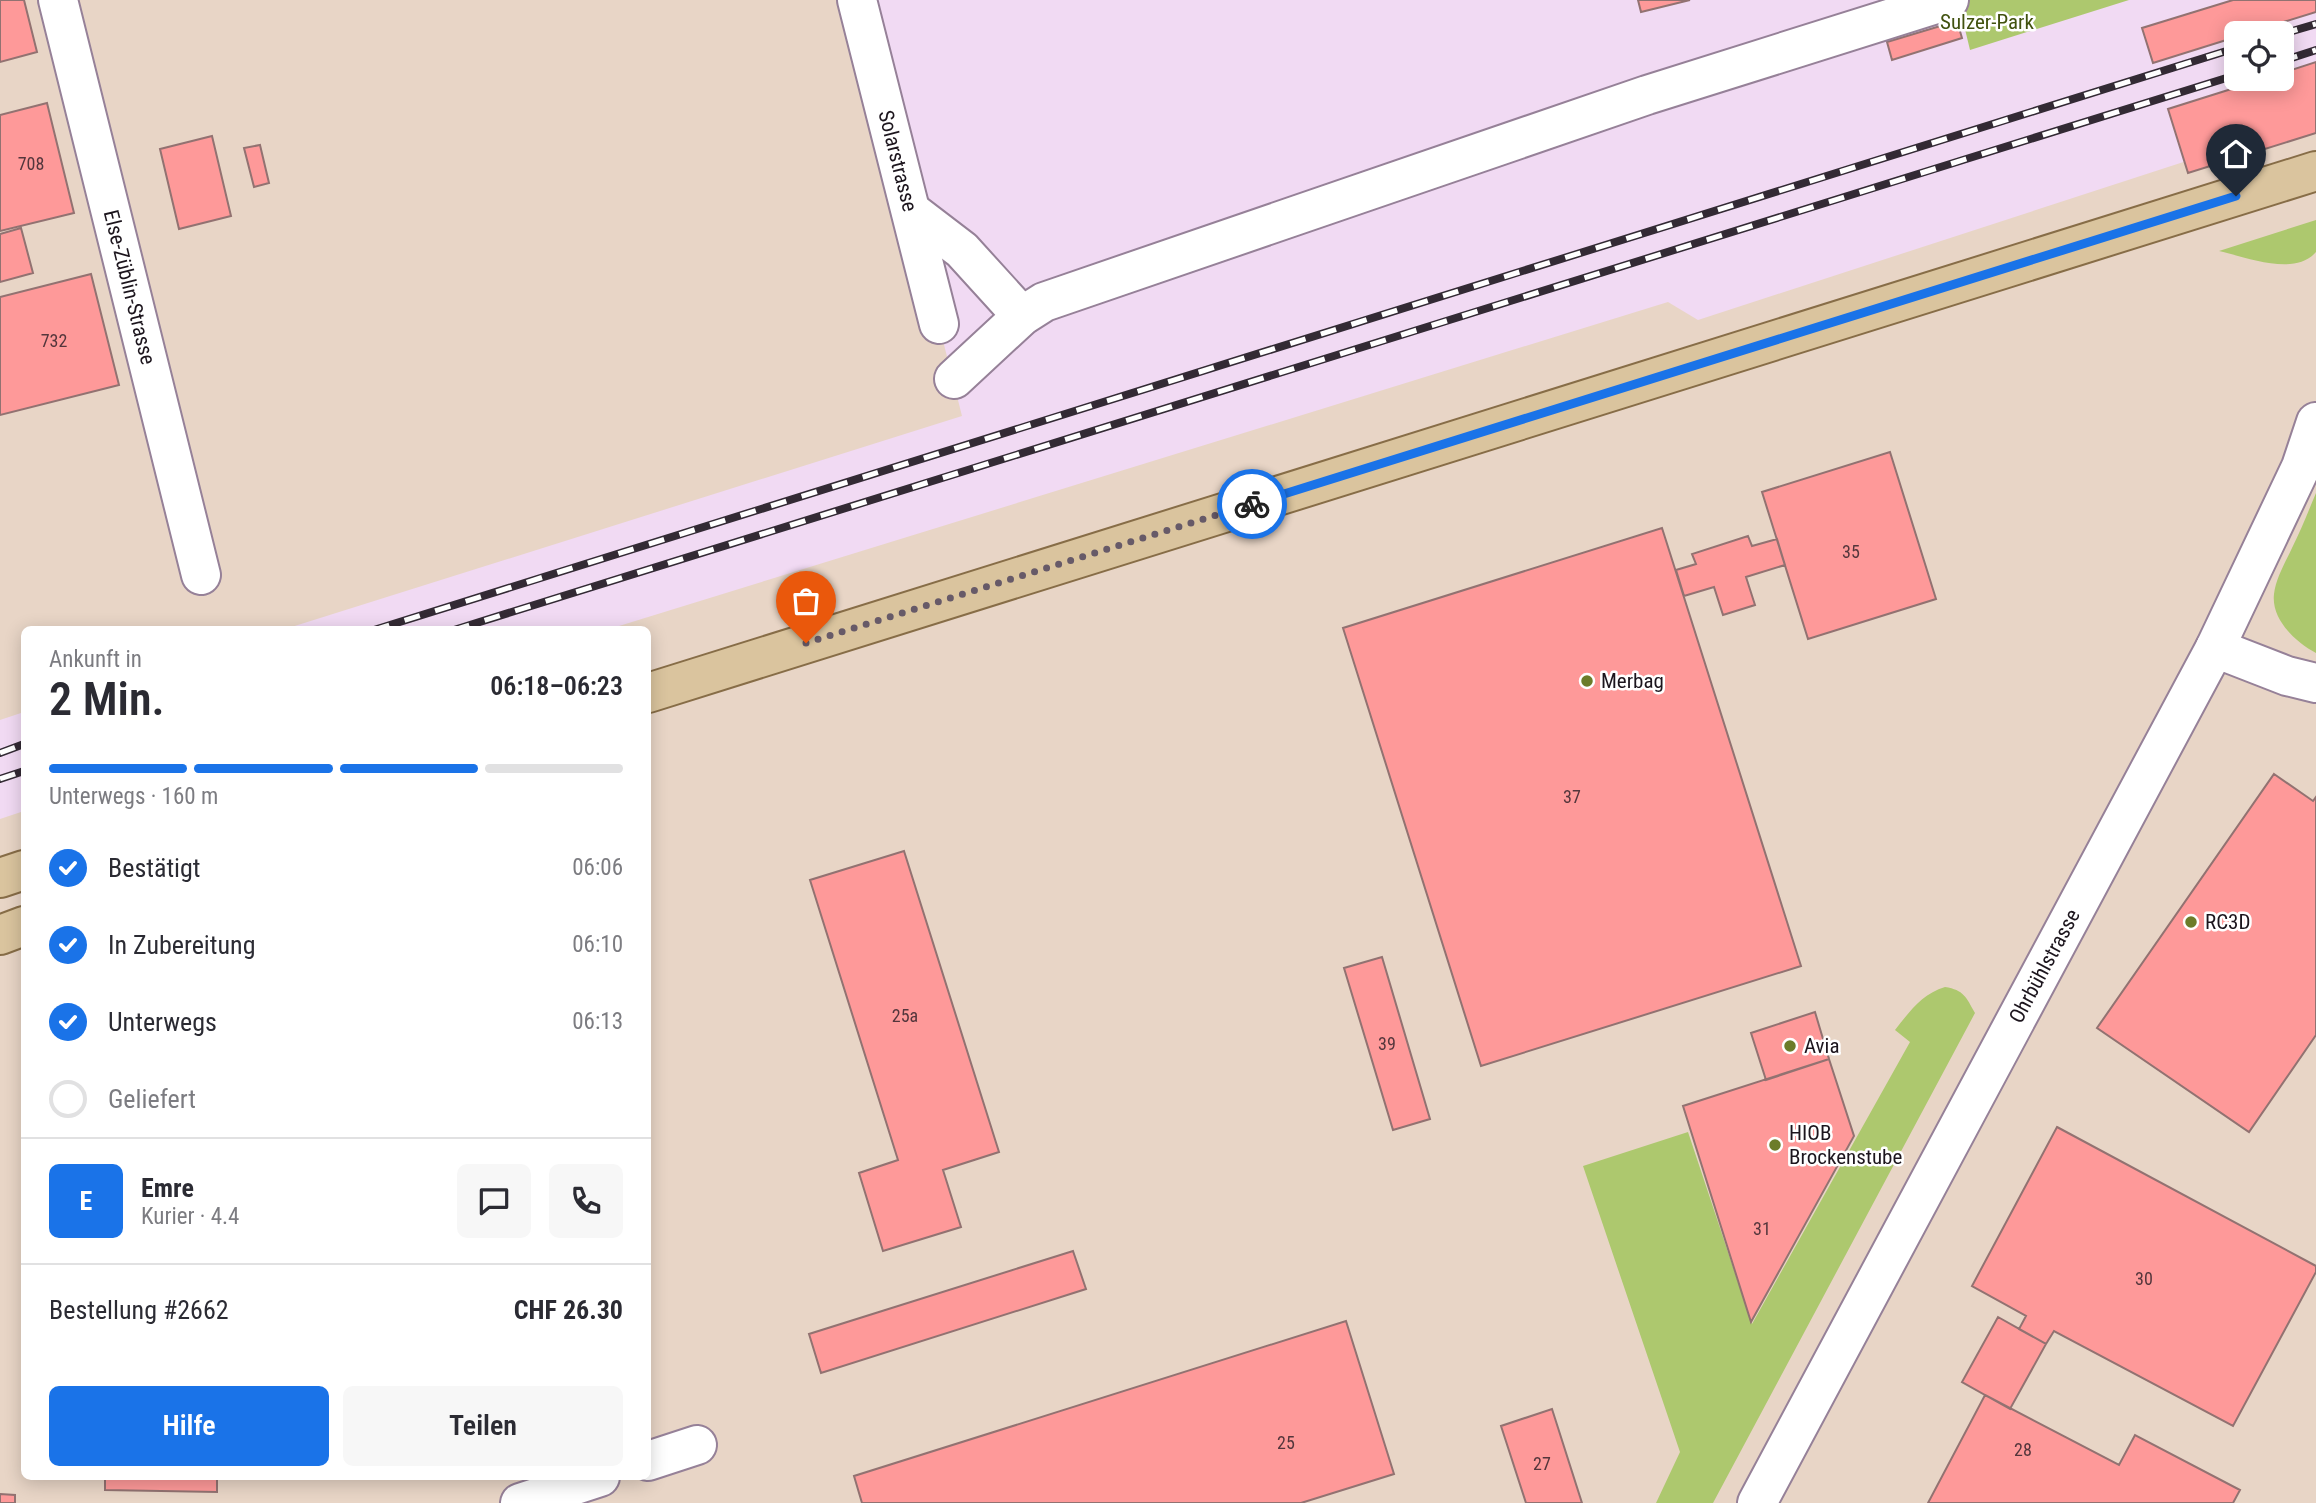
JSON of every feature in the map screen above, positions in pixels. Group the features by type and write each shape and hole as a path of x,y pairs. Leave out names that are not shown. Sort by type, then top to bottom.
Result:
{"main road":[{"path":"651,692 2316,171"},
{"path":"0,878 21,871"},
{"path":"0,935 21,927"}],"street":[{"name":"Else-Züblin-Strasse","path":"58,0 201,575"},
{"name":"Solarstrasse","path":"857,0 939,324"},
{"path":"954,379 1022,316 1044,302 1647,94 1949,0"},
{"path":"911,211 961,250 1022,316"},
{"name":"Ohrbühlstrasse","path":"1757,1503 2214,648 2301,467 2316,422"},
{"path":"2214,648 2287,676 2316,683"},
{"path":"651,1460 697,1445"},
{"path":"520,1503 591,1480"}],"shaded area":[{"path":"0,0 857,0 962,416 295,626 21,626 21,713 0,720"},
{"path":"2316,119 2316,1503 0,1503 0,819 21,812 21,1480 651,1480 651,626 619,626 1668,302 1698,320"}],"green space":[{"name":"Sulzer-Park","path":"1958,0 2129,0 1970,50"},
{"path":"2316,220 2316,252 2296,263 2256,261 2219,251"},
{"path":"2316,493 2316,653 2286,629 2276,613 2274,594 2279,576"},
{"path":"1945,987 1964,995 1975,1013 1713,1503 1656,1503 1680,1452 1583,1166 1688,1132 1752,1324 1910,1042 1895,1030 1923,999"}],"building":[{"path":"0,0 24,0 37,52 0,62"},
{"path":"1638,0 1690,0 1641,12"},
{"path":"2233,0 2316,0 2316,12 2287,21 2224,21 2224,41 2153,63 2142,28"},
{"path":"1957,21 1962,38 1892,60 1887,42"},
{"path":"2316,62 2316,133 2188,173 2168,109 2225,91 2294,91 2294,69"},
{"path":"47,103 74,213 0,231 0,115"},
{"path":"212,136 231,216 179,229 160,149"},
{"path":"260,145 269,183 254,187 244,148"},
{"path":"21,228 33,273 0,282 0,234"},
{"path":"91,274 119,385 0,415 0,297"},
{"path":"1890,452 1936,599 1808,639 1762,492"},
{"path":"1662,528 1801,966 1481,1066 1343,628"},
{"path":"1748,536 1752,546 1777,539 1785,565 1746,577 1755,605 1723,615 1714,587 1684,596 1676,570 1696,564 1692,554"},
{"path":"2274,774 2313,801 2316,797 2316,1035 2249,1132 2097,1028"},
{"path":"904,851 999,1152 943,1170 961,1227 883,1251 859,1173 898,1160 810,880"},
{"path":"1382,957 1430,1119 1393,1130 1344,968"},
{"name":"Avia","path":"1815,1012 1829,1059 1766,1080 1751,1033"},
{"path":"1829,1059 1854,1136 1751,1322 1683,1106"},
{"path":"2057,1127 2316,1266 2316,1272 2233,1426 2054,1331 2046,1344 2019,1329 2026,1316 1972,1286"},
{"path":"1073,1251 1086,1289 821,1373 809,1334"},
{"path":"1998,1317 2046,1344 2010,1409 1962,1382"},
{"path":"1346,1321 1394,1474 1301,1503 862,1503 854,1476"},
{"path":"1985,1395 2119,1465 2135,1435 2240,1490 2233,1503 1928,1503"},
{"path":"1552,1409 1582,1503 1526,1503 1501,1426"},
{"path":"105,1480 217,1480 217,1492 105,1490"},
{"path":"0,1494 15,1495 15,1503 0,1503"}],"railway":[{"path":"2294,30 2316,24"},
{"path":"2294,57 2316,50"},
{"path":"387,626 2224,52"},
{"path":"467,626 2224,79"},
{"path":"0,753 21,745"},
{"path":"0,779 21,772"}],"way so far":[{"path":"806,643 1252,504"}],"place":[{"name":"Merbag","path":"1587,681"},
{"name":"RC3D","path":"2191,922"},
{"name":"Avia","path":"1790,1046"},
{"name":"HIOB Brockenstube","path":"1775,1145"}],"route":[{"path":"1252,504 2236,196"}]}
